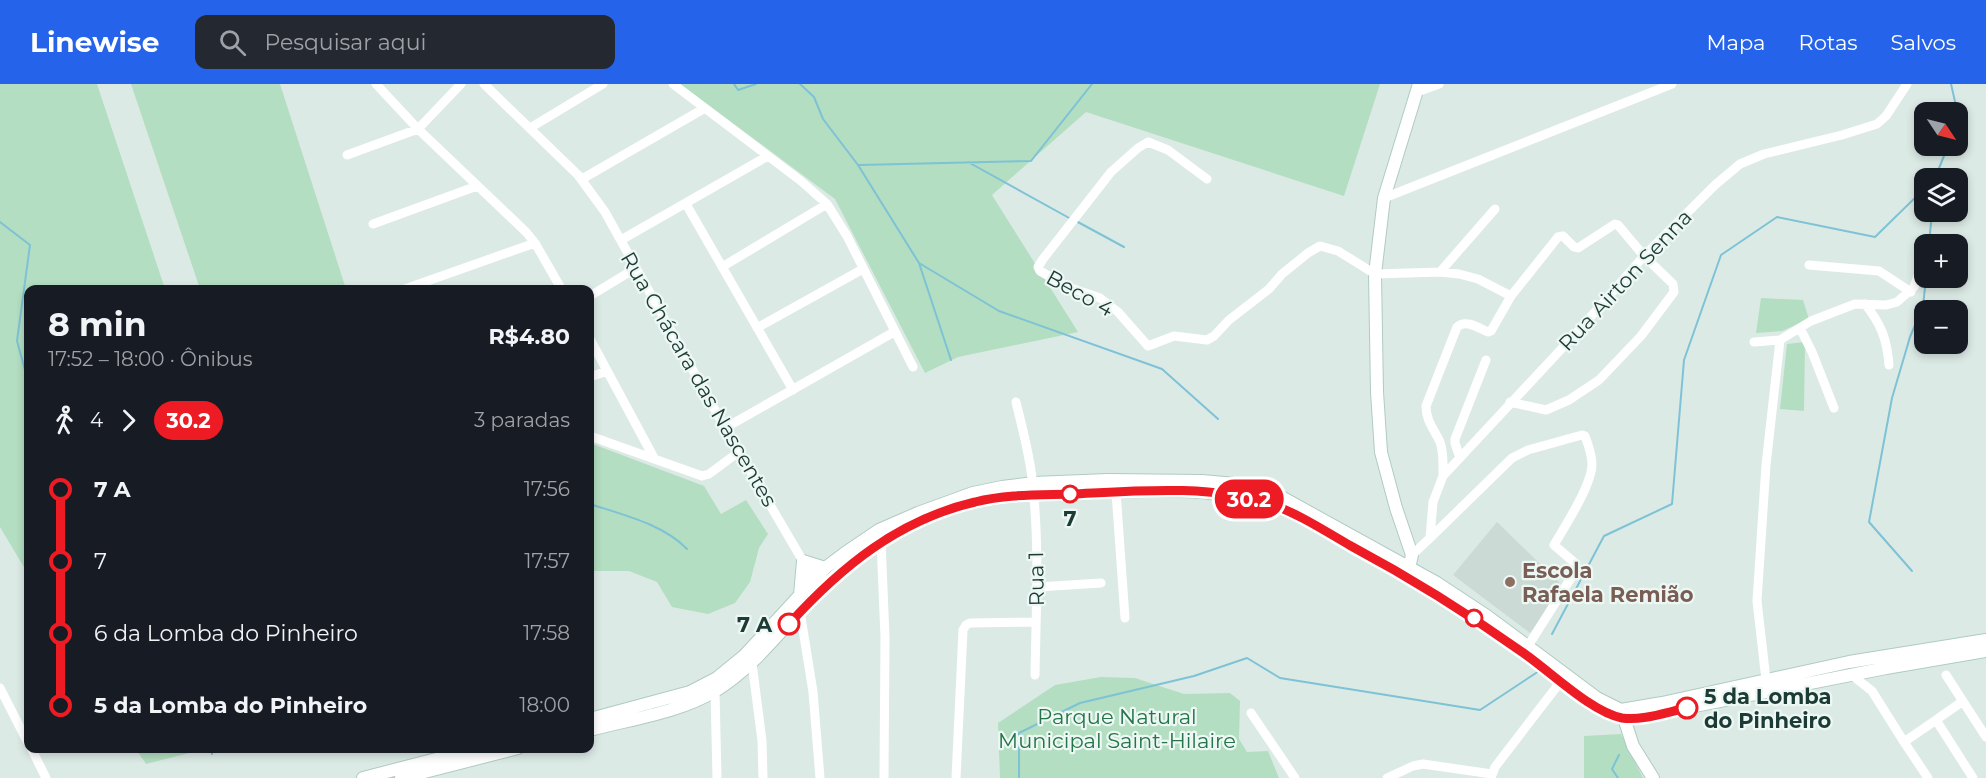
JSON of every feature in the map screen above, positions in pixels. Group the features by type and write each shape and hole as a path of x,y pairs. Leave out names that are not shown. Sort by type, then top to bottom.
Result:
{"main road":[{"path":"1410,566 1381,452 1374,274 1384,198 1418,88"},
{"path":"769,645 814,580 881,541 927,518 975,502 1033,489 1108,480 1202,481 1246,485 1274,493 1410,566 1477,609 1528,646 1561,681 1603,712 1639,717 1986,651"},
{"path":"594,729 658,707 717,678 744,656 825,568 879,530 918,513 973,493 1002,487 1116,492 1201,492 1271,504 1410,566 1462,609 1622,714 1633,746 1653,778"},
{"path":"594,718 693,701 715,691 752,663 821,588 881,541"},
{"path":"800,595 803,561 825,568"},
{"path":"1622,714 1849,662 1986,640"},
{"path":"1849,662 1847,668 1853,676"},
{"path":"363,778 460,753"},
{"path":"401,778 498,753"}],"street":[{"path":"376,84 418,129 526,232 535,243 559,285"},
{"path":"347,154 418,129 461,84"},
{"name":"Rua Chácara das Nascentes","path":"484,84 582,180 605,212 725,428 814,580"},
{"path":"530,128 603,84"},
{"path":"673,84 801,181 826,204 847,236 913,367"},
{"path":"1418,88 1439,84"},
{"path":"1384,198 1672,84"},
{"name":"Rua Airton Senna","path":"1431,538 1433,502 1443,476 1580,329 1644,256 1715,185 1740,164 1764,154 1877,124 1886,116 1907,84"},
{"path":"582,180 705,108"},
{"name":"Beco 4","path":"1207,179 1168,150 1148,142 1111,172 1043,259 1038,267 1040,271 1068,286 1100,298 1118,312 1148,346 1174,336 1207,340 1214,336 1229,320 1269,289 1282,274 1320,246 1338,251 1374,274"},
{"path":"621,240 768,156"},
{"path":"373,224 477,186"},
{"path":"686,204 793,390"},
{"path":"722,267 826,204"},
{"path":"1440,272 1495,209"},
{"path":"1443,476 1443,452 1426,418 1426,406 1457,327 1461,323 1466,323 1491,331 1511,296 1560,236 1578,248 1615,224 1620,227 1644,256 1675,287 1674,291 1641,336 1599,380 1569,400 1546,410 1510,402"},
{"path":"416,285 535,243"},
{"path":"1809,265 1879,271 1911,292"},
{"path":"594,294 636,268"},
{"path":"757,328 862,269"},
{"path":"1374,274 1440,272 1459,274 1478,279 1511,296"},
{"path":"1754,342 1780,340 1811,321 1855,304 1886,305 1897,302 1911,292 1914,287"},
{"path":"1865,304 1883,331 1889,365"},
{"path":"1800,328 1834,408"},
{"path":"725,428 894,332"},
{"path":"1766,680 1757,601 1766,465 1780,340"},
{"path":"594,347 654,458"},
{"path":"1460,458 1455,439 1486,360"},
{"path":"594,376 607,371"},
{"name":"Rua 1","path":"1016,402 1026,441 1033,489 1038,588 1035,675"},
{"path":"1410,566 1431,538 1512,458 1528,450 1585,436 1592,463 1590,476 1574,511 1554,545 1575,562 1576,570 1528,646"},
{"path":"594,437 706,476 740,451"},
{"path":"1116,492 1125,618"},
{"path":"881,541 885,637 884,778"},
{"path":"1038,588 1101,583"},
{"path":"800,611 813,692 820,778"},
{"path":"956,778 963,630 970,623 1036,622"},
{"path":"752,663 762,741 763,778"},
{"path":"1872,691 1874,671"},
{"path":"1946,675 1986,737"},
{"path":"1853,676 1872,691 1928,778"},
{"path":"1387,778 1423,764 1491,776 1522,730 1561,681"},
{"path":"0,688 24,735"},
{"path":"715,691 717,778"},
{"path":"1904,742 1963,701"},
{"path":"1251,713 1295,778"},
{"path":"1936,720 1973,778"},
{"path":"34,753 46,778"}],"shaded area":[{"name":"Escola Rafaela Remião","path":"1497,522 1565,588 1530,633 1453,575"}],"green space":[{"path":"0,84 97,84 164,285 24,285 24,567 0,527"},
{"path":"131,84 280,84 345,285 199,285"},
{"path":"680,84 1380,84 1344,196 1086,112 992,195 1078,332 958,357 925,373 835,199"},
{"path":"1761,298 1803,300 1809,319 1782,331 1756,333"},
{"path":"1805,342 1804,411 1780,409 1787,344"},
{"path":"594,445 704,486 721,514 746,500 768,534 759,548 750,582 735,603 708,614 672,607 657,582 629,571 594,571"},
{"name":"Parque Natural Municipal Saint-Hilaire","path":"1101,677 1135,678 1184,694 1230,693 1240,701 1239,739 1247,752 1268,751 1279,778 1000,778 998,723 1055,685"},
{"path":"1621,734 1643,778 1584,778 1584,736"},
{"path":"139,753 189,753 146,764"}],"waterway":[{"path":"734,84 738,90 756,84"},
{"path":"800,84 814,97 823,119 858,165 919,263 951,360"},
{"path":"859,165 1031,161 1092,84"},
{"path":"1951,84 1955,102"},
{"path":"1939,168 1944,156"},
{"path":"968,162 1071,219"},
{"path":"1552,634 1604,536 1672,504 1684,360 1721,255 1777,217 1875,237 1914,199"},
{"path":"1076,221 1124,247"},
{"path":"0,222 30,245 25,285"},
{"path":"1930,234 1931,222"},
{"path":"919,263 999,311 1162,369 1218,419"},
{"path":"1912,571 1869,522 1892,398 1910,337 1923,306 1925,288"},
{"path":"24,289 17,341 24,366"},
{"path":"594,505 629,516 654,527 677,540 687,549"},
{"path":"1019,778 1019,733 1080,703 1194,676 1247,658 1280,678 1480,710 1539,671"},
{"path":"1618,778 1612,769 1619,755"}],"bus line":[{"name":"30.2","path":"789,624 821,588 881,541 927,518 975,502 1033,495 1201,492 1271,504 1307,521 1462,609 1603,712 1623,718 1632,718 1687,708"}],"place":[{"name":"7","path":"1070,494"},
{"name":"Escola Rafaela Remião","path":"1510,582"},
{"name":"7 A","path":"789,624"},
{"name":"5 da Lomba do Pinheiro","path":"1687,708"}]}
